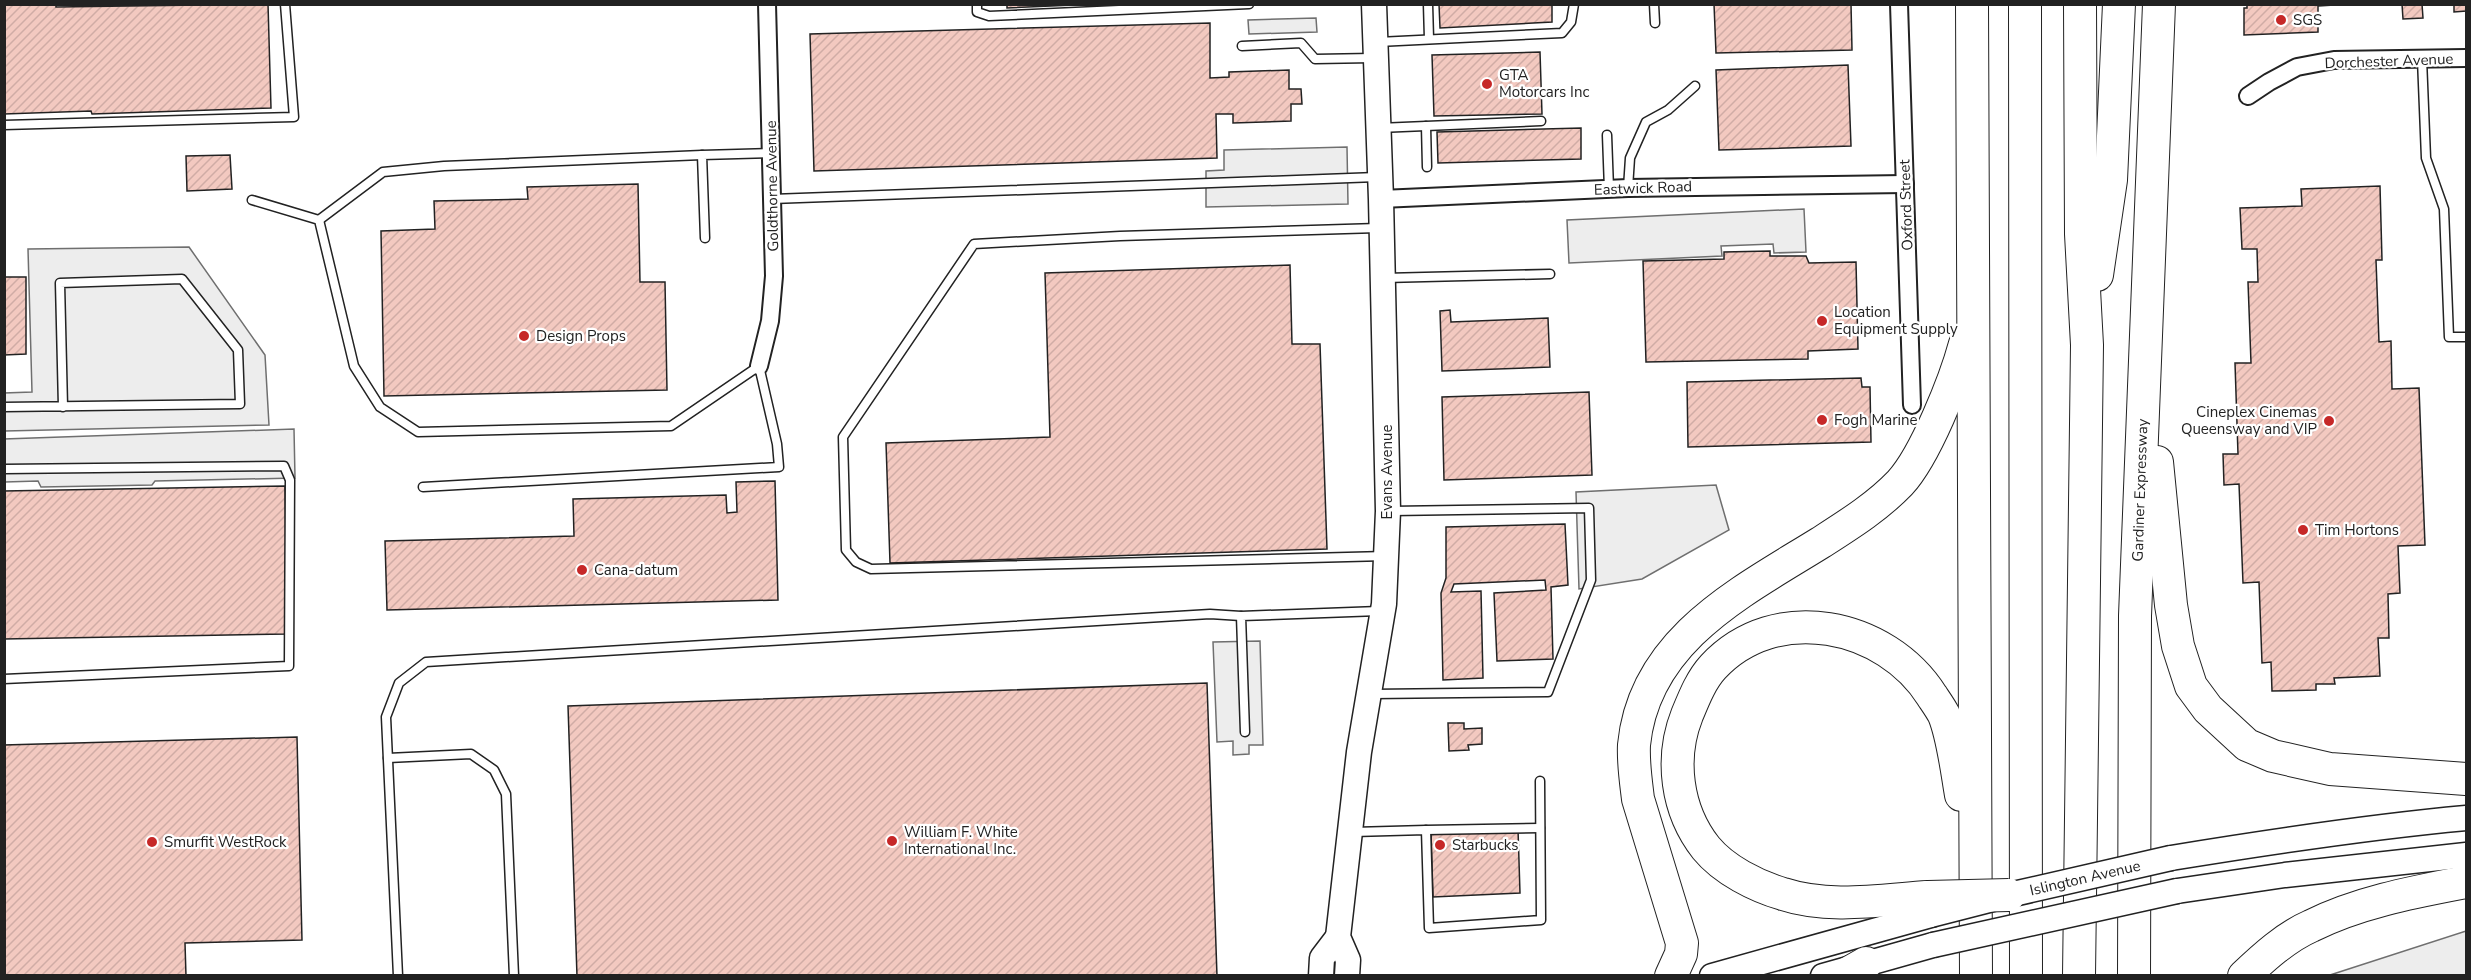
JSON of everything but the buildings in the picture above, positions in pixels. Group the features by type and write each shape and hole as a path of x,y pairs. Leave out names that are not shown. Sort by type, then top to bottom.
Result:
{"highway":[{"path":"1972,4 1976,975"},
{"path":"2025,4 2026,975"},
{"path":"2079,975 2087,345 2081,234 2080,4"},
{"path":"2087,345 2111,180 2119,4"},
{"name":"Gardiner Expressway","path":"2134,975 2134,616 2160,4"},
{"path":"2159,41 2169,4"},
{"path":"1671,975 1681,954 1682,943 1638,799 1635,775 1634,746 1646,701 1665,661 1685,637 1706,618 1742,590 1850,524 1901,482 1920,452 1957,372 1973,317"},
{"path":"2145,368 2171,605 2178,646 2191,686 2208,709 2247,745 2273,756 2330,769 2466,779"},
{"path":"1975,872 1957,769 1944,715 1922,679 1895,656 1871,641 1843,631 1813,626 1757,636 1731,651 1712,668 1696,692 1680,732 1676,760 1679,790 1690,819 1706,848 1754,884 1785,895 1823,902 1929,906 2009,895"},
{"path":"2244,975 2287,940 2310,926 2403,894 2466,882"}],"main road":[{"name":"Evans Avenue","path":"1347,975 1347,960 1338,937 1369,694 1383,611 1388,511 1381,188 1374,4"},
{"name":"Islington Avenue","path":"2009,895 2171,858 2289,838 2466,818"},
{"path":"1823,975 1855,969 1934,945 2177,891 2285,875 2466,855"},
{"path":"1712,975 1929,906"},
{"name":"Evans Avenue","path":"1321,975 1322,958 1338,937"}],"street":[{"name":"Goldthorne Avenue","path":"759,366 770,321 774,276 767,4"},
{"name":"Oxford Street","path":"1899,4 1912,405"},
{"name":"Dorchester Avenue","path":"2248,96 2297,67 2334,60 2466,58"},
{"name":"Eastwick Road","path":"1381,188 1609,189 1905,184"}],"lane":[{"path":"4,124 294,117 285,4"},
{"path":"977,4 977,12 989,16 1249,4"},
{"path":"1428,4 1428,39"},
{"path":"1242,46 1301,43 1315,59 1428,39 1562,33 1571,22 1574,4"},
{"path":"1654,4 1655,23"},
{"path":"2422,59 2424,147 2429,169 2444,209 2449,337 2466,337"},
{"path":"1628,188 1630,158 1646,122 1668,110 1695,86"},
{"path":"1378,128 1541,121"},
{"path":"1426,126 1427,167"},
{"path":"1607,135 1609,189"},
{"path":"319,220 383,172 444,166 771,153"},
{"path":"702,155 705,238"},
{"path":"772,199 1381,188"},
{"path":"252,200 319,220"},
{"path":"319,220 354,366 380,407 417,432 671,426 759,366 777,444 779,467 423,487"},
{"path":"1382,228 1120,236 974,244 843,437 846,550 856,562 871,568 1386,556"},
{"path":"1383,278 1551,274"},
{"path":"4,406 63,407 240,404 238,350 182,279 60,284 63,407"},
{"path":"4,469 284,466 290,480 289,666 4,679"},
{"path":"1369,694 1548,692 1591,580 1589,508 1388,511"},
{"path":"398,975 386,717 399,683 426,662 1210,614 1241,616 1383,611"},
{"path":"1241,616 1245,732"},
{"path":"388,758 471,754 494,770 506,794 514,975"},
{"path":"1426,830 1429,928 1541,920 1540,782"},
{"path":"1350,832 1540,828"}],"shaded area":[{"path":"1316,18 1317,32 1249,34 1248,20"},
{"path":"1347,147 1348,204 1206,207 1206,171 1224,170 1224,150"},
{"path":"1804,209 1806,252 1774,253 1773,244 1721,246 1722,256 1569,263 1567,220"},
{"path":"189,247 265,355 269,425 5,431 4,393 32,392 28,249"},
{"path":"294,429 295,478 155,481 152,485 41,487 38,481 5,482 4,439"},
{"path":"1716,485 1729,530 1642,579 1579,589 1576,492"},
{"path":"1260,641 1263,745 1249,745 1249,754 1233,755 1233,741 1217,742 1213,642"},
{"path":"2466,931 2466,975 2330,975"}],"place":[{"name":"SGS","path":"2281,20"},
{"name":"GTA Motorcars Inc","path":"1487,84"},
{"name":"Location Equipment Supply","path":"1822,321"},
{"name":"Design Props","path":"524,336"},
{"name":"Fogh Marine","path":"1822,420"},
{"name":"Cineplex Cinemas Queensway and VIP","path":"2329,421"},
{"name":"Tim Hortons","path":"2303,530"},
{"name":"Cana-datum","path":"582,570"},
{"name":"William F. White International Inc.","path":"892,841"},
{"name":"Smurfit WestRock","path":"152,842"},
{"name":"Starbucks","path":"1440,845"}]}
